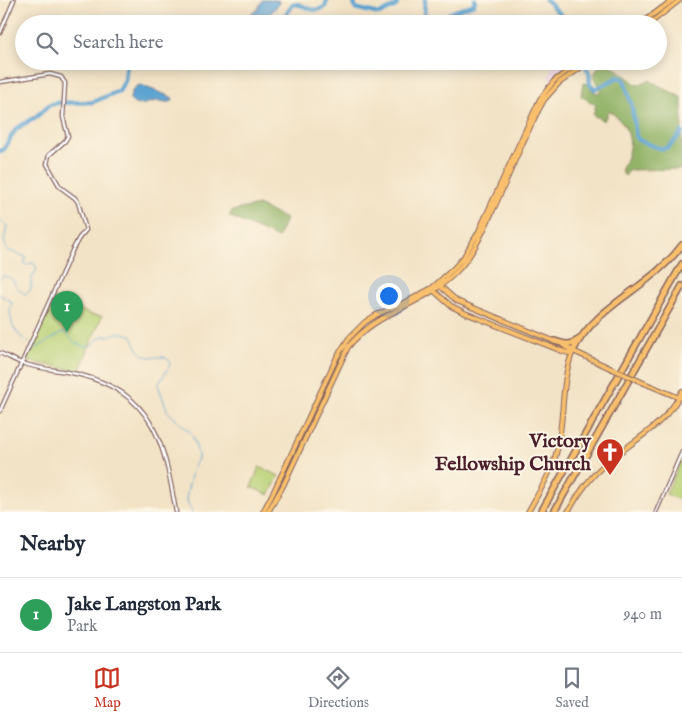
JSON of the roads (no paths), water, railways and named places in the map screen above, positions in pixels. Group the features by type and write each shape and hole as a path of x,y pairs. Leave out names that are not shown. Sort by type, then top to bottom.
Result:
{"highway":[{"path":"573,352 580,338 597,318 660,271 682,245"},
{"path":"541,512 682,264"},
{"path":"554,512 682,286"},
{"path":"554,340 571,344 580,338"}],"main road":[{"path":"652,15 673,0"},
{"path":"661,15 680,0"},
{"path":"439,285 457,265 473,242 540,99 554,81 571,70"},
{"path":"263,512 337,357 349,338 365,322 376,315 433,289 448,280 463,264 480,239 544,100 573,70"},
{"path":"448,280 445,289 449,296"},
{"path":"439,285 449,296 466,306 554,340 573,352 681,400"},
{"path":"268,512 283,486 348,347 372,324 386,315 409,306 427,296 433,289"},
{"path":"433,289 439,297 465,313 562,351 573,352"},
{"path":"427,296 439,297"},
{"path":"538,341 550,343 554,340"},
{"path":"562,351 569,362"},
{"path":"528,512 546,480 557,449 565,379 573,352"},
{"path":"568,512 582,489 598,471 658,424 681,400 682,391"}],"street":[{"path":"0,33 14,0"},
{"path":"0,82 50,74 61,77 65,83 64,117 68,136 49,155 47,164 60,187 77,200 86,230 72,251 0,411"},
{"path":"0,353 22,363 98,380 121,391 129,398 154,427 160,440 170,476 176,512"},
{"path":"656,512 682,452"}],"water":[{"path":"262,0 278,0 279,2 269,15 251,15 258,9"},
{"path":"140,85 173,98 172,101 135,104 130,99 130,96 134,88"}],"waterway":[{"path":"286,15 293,4 315,10 325,7 327,0"},
{"path":"354,0 355,8 379,14 396,6 398,0"},
{"path":"425,0 424,14 426,15"},
{"path":"448,15 474,4 475,0"},
{"path":"546,0 561,15"},
{"path":"0,151 4,149 16,129 37,116 49,105 93,102 119,91 125,81 126,70"},
{"path":"588,70 590,84 595,89 618,77 624,79 632,107 636,137 639,141 663,149 670,146 682,132"},
{"path":"0,221 7,226 4,241 7,250 26,257 24,263 27,265 34,263 37,270 31,279 31,290 25,294 18,289 11,278 3,276 0,279"},
{"path":"0,295 12,302 10,313 13,327 21,337 37,348 63,332 67,333 76,343 89,347 102,336 124,333 132,336 137,348 143,354 151,357 164,357 169,360 170,365 158,385 168,412 192,434 198,453 198,459 193,468 186,499 192,512"}],"place":[{"name":"Jake Langston Park","path":"67,332"},
{"name":"Victory Fellowship Church","path":"610,476"}]}
